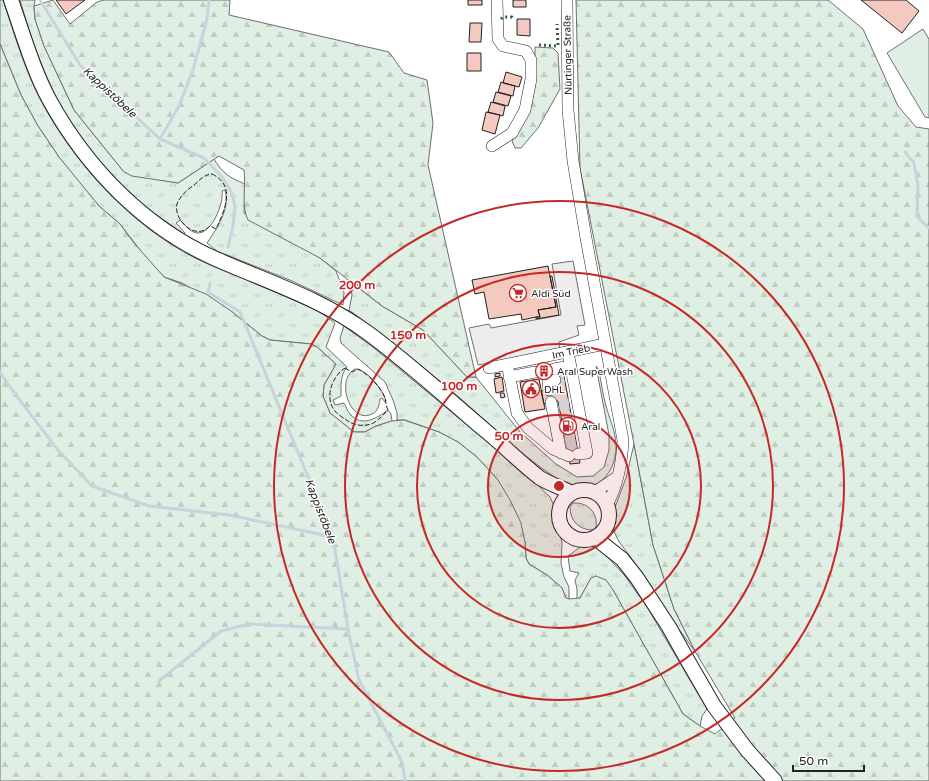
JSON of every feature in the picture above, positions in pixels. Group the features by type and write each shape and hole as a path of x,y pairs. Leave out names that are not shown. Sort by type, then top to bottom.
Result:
{"main road":[{"path":"11,0 36,70 50,100 65,126 82,151 130,203 158,225 181,240 214,258 299,293 331,308 370,334 541,478 572,493"},
{"path":"541,478 560,508 562,524 569,535 580,539 589,539 601,532"},
{"path":"560,508 567,497 579,490 595,492 602,497 607,504 608,517 601,532 603,544 622,559 637,578 669,627 714,706 746,750 775,781"}],"street":[{"path":"492,146 512,133 525,110 531,78 531,60 526,51 503,46 498,39 497,0"},
{"name":"Nürtinger Straße","path":"567,0 568,110 573,161 623,440 622,461 613,493 607,504"},
{"name":"Im Trieb","path":"489,368 605,344"},
{"path":"568,352 562,404 567,419 570,443"},
{"path":"507,364 517,413 528,428 553,449 570,443"},
{"path":"554,369 565,381"},
{"path":"509,377 535,372"},
{"path":"562,404 567,419 570,443"},
{"path":"595,492 617,477"}],"green space":[{"path":"0,0 3,0 24,63 40,99 69,146 106,190 126,210 148,228 195,258 317,310 335,323 326,347 347,367 342,377 341,396 333,400 335,405 344,403 349,413 355,418 364,421 379,416 388,410 391,414 392,421 376,426 365,432 354,432 330,413 323,396 324,385 336,364 317,347 311,344 270,340 262,336 231,311 182,283 164,277 147,259 120,224 99,206 78,181 59,157 38,126 21,95 0,44"},
{"path":"20,0 35,0 35,19 44,46 74,110 124,172 178,183 214,159 220,168 227,174 235,180 245,184 244,213 320,258 336,271 344,292 343,305 292,281 217,251 207,243 222,218 226,204 225,190 222,191 221,203 216,217 208,229 197,233 188,228 180,220 176,223 185,233 184,234 157,216 131,195 98,161 70,124 38,57"},
{"path":"53,0 70,24 97,2 104,0 230,0 229,15 389,52 404,73 427,80 433,123 428,165 476,377 467,377 423,330 382,306 320,258 248,220 244,202 244,170 219,156 178,183 132,176 124,172 74,110 44,46 35,19 34,6"},
{"path":"576,0 828,0 863,29 898,106 916,127 929,129 929,781 0,781 0,44 21,95 38,126 59,157 99,206 120,224 134,243 164,277 206,294 231,311 262,336 270,340 311,344 317,347 336,364 324,385 323,396 330,413 354,432 365,432 376,426 392,421 404,420 439,432 458,442 477,457 498,480 510,500 521,523 525,542 526,558 529,564 547,575 562,588 566,598 569,599 580,598 591,578 596,576 606,580 683,714 715,734 735,718 696,653 674,609 653,545 580,168"},
{"path":"923,29 929,39 929,118 925,117 887,53"},
{"path":"535,47 553,48 558,53 560,89 538,128 521,148 515,148 512,141 521,128 535,69"},
{"path":"347,279 382,306 423,330 467,377 476,377 520,432 556,464 577,477 593,476 604,467 609,450 609,435 596,366 599,370 605,402 616,444 615,458 604,479 584,488 575,487 570,486 541,468 513,446 435,377 349,310 352,295"},
{"path":"344,326 374,348 523,471 550,497 554,506 555,524 560,534 562,543 561,563 564,577 569,587 569,599 566,598 562,588 547,575 529,564 526,558 525,542 498,480 477,457 458,442 439,432 405,420 397,420 397,413 393,400 385,382 341,343 340,338"},
{"path":"355,369 364,372 374,381 386,401 385,402 382,398 380,399 378,408 372,414 364,416 357,413 348,399 346,382 349,374"},
{"path":"634,444 653,545 674,609 696,653 670,617 650,584 618,540 613,529 615,507 626,478"},
{"path":"573,503 583,504 594,513 596,527 593,530 588,530 576,524 570,512 570,507"},
{"path":"580,547 594,547 603,552 625,576 647,607 707,709 702,716 700,726 683,714 613,590 591,578 580,598 577,599 575,580 579,573 570,571 568,556"}],"shaded area":[{"path":"573,261 585,325 577,326 579,335 559,342 560,350 478,365 469,328 489,324 491,328 561,315 552,264"}],"building":[{"path":"56,0 85,0 66,14"},
{"path":"468,0 482,0 482,5 468,5"},
{"path":"513,0 526,0 526,7 513,7"},
{"path":"861,0 906,0 919,11 902,33"},
{"path":"517,19 530,19 530,36 517,35"},
{"path":"470,23 482,23 481,42 469,42"},
{"path":"467,53 481,53 481,71 467,71"},
{"path":"506,72 522,77 519,87 503,83"},
{"path":"501,82 515,86 513,96 498,92"},
{"path":"496,92 511,96 508,106 493,102"},
{"path":"491,102 505,106 503,116 488,112"},
{"path":"486,112 500,115 495,134 482,130"},
{"name":"Aldi Süd","path":"548,266 556,307 538,310 540,317 522,320 521,314 489,319 484,292 475,294 472,280"},
{"path":"550,276 552,276 559,315 536,319 536,317 540,317 538,310 556,307"},
{"name":"Aral SuperWash","path":"553,365 555,373 535,377 534,368"},
{"path":"500,373 500,376 495,377 495,374"},
{"path":"564,376 580,463 570,464 558,401 544,404 541,391 556,388 554,378"},
{"path":"502,377 504,391 496,393 494,379"},
{"path":"539,379 545,409 525,412 520,382"},
{"path":"500,393 504,393 505,397 501,398"}],"waterway":[{"name":"Kappistöbele","path":"40,0 80,65 160,139 204,158 222,177 232,193 235,207 233,226 228,247"},
{"name":"Kappistöbele","path":"160,139 179,106 193,70 207,19 209,0"},
{"path":"905,152 914,163 918,185 917,217 929,228"},
{"name":"Kappistöbele","path":"210,283 208,292 240,312 333,537 348,629 359,680 402,762 405,781"},
{"path":"0,372 58,450 92,486 149,506 229,515 333,537"},
{"path":"159,681 221,631 249,624 348,629"}],"tunnel":[{"path":"555,380 564,378"},
{"path":"550,393 566,390"},
{"path":"559,405 569,404"},
{"path":"562,419 572,418"},
{"path":"564,434 574,432"},
{"path":"566,445 576,443"}],"hedge":[{"path":"501,19 503,17 512,17 512,19"},
{"path":"539,45 558,46 557,24"}],"fence":[{"path":"212,174 220,179 224,185 226,192 225,207 216,229 210,226 204,230 192,230 186,227 178,216 178,201 189,189 204,177 212,174"},
{"path":"345,368 352,372 358,369 362,371 374,381 383,394 388,410 373,423 367,425 357,425 351,423 337,413 332,406 330,394 333,382 336,376 345,368"}],"place":[{"name":"Aldi Süd","path":"518,293"},
{"name":"Aral SuperWash","path":"544,371"},
{"name":"DHL","path":"531,389"},
{"name":"Aral","path":"568,426"}]}
